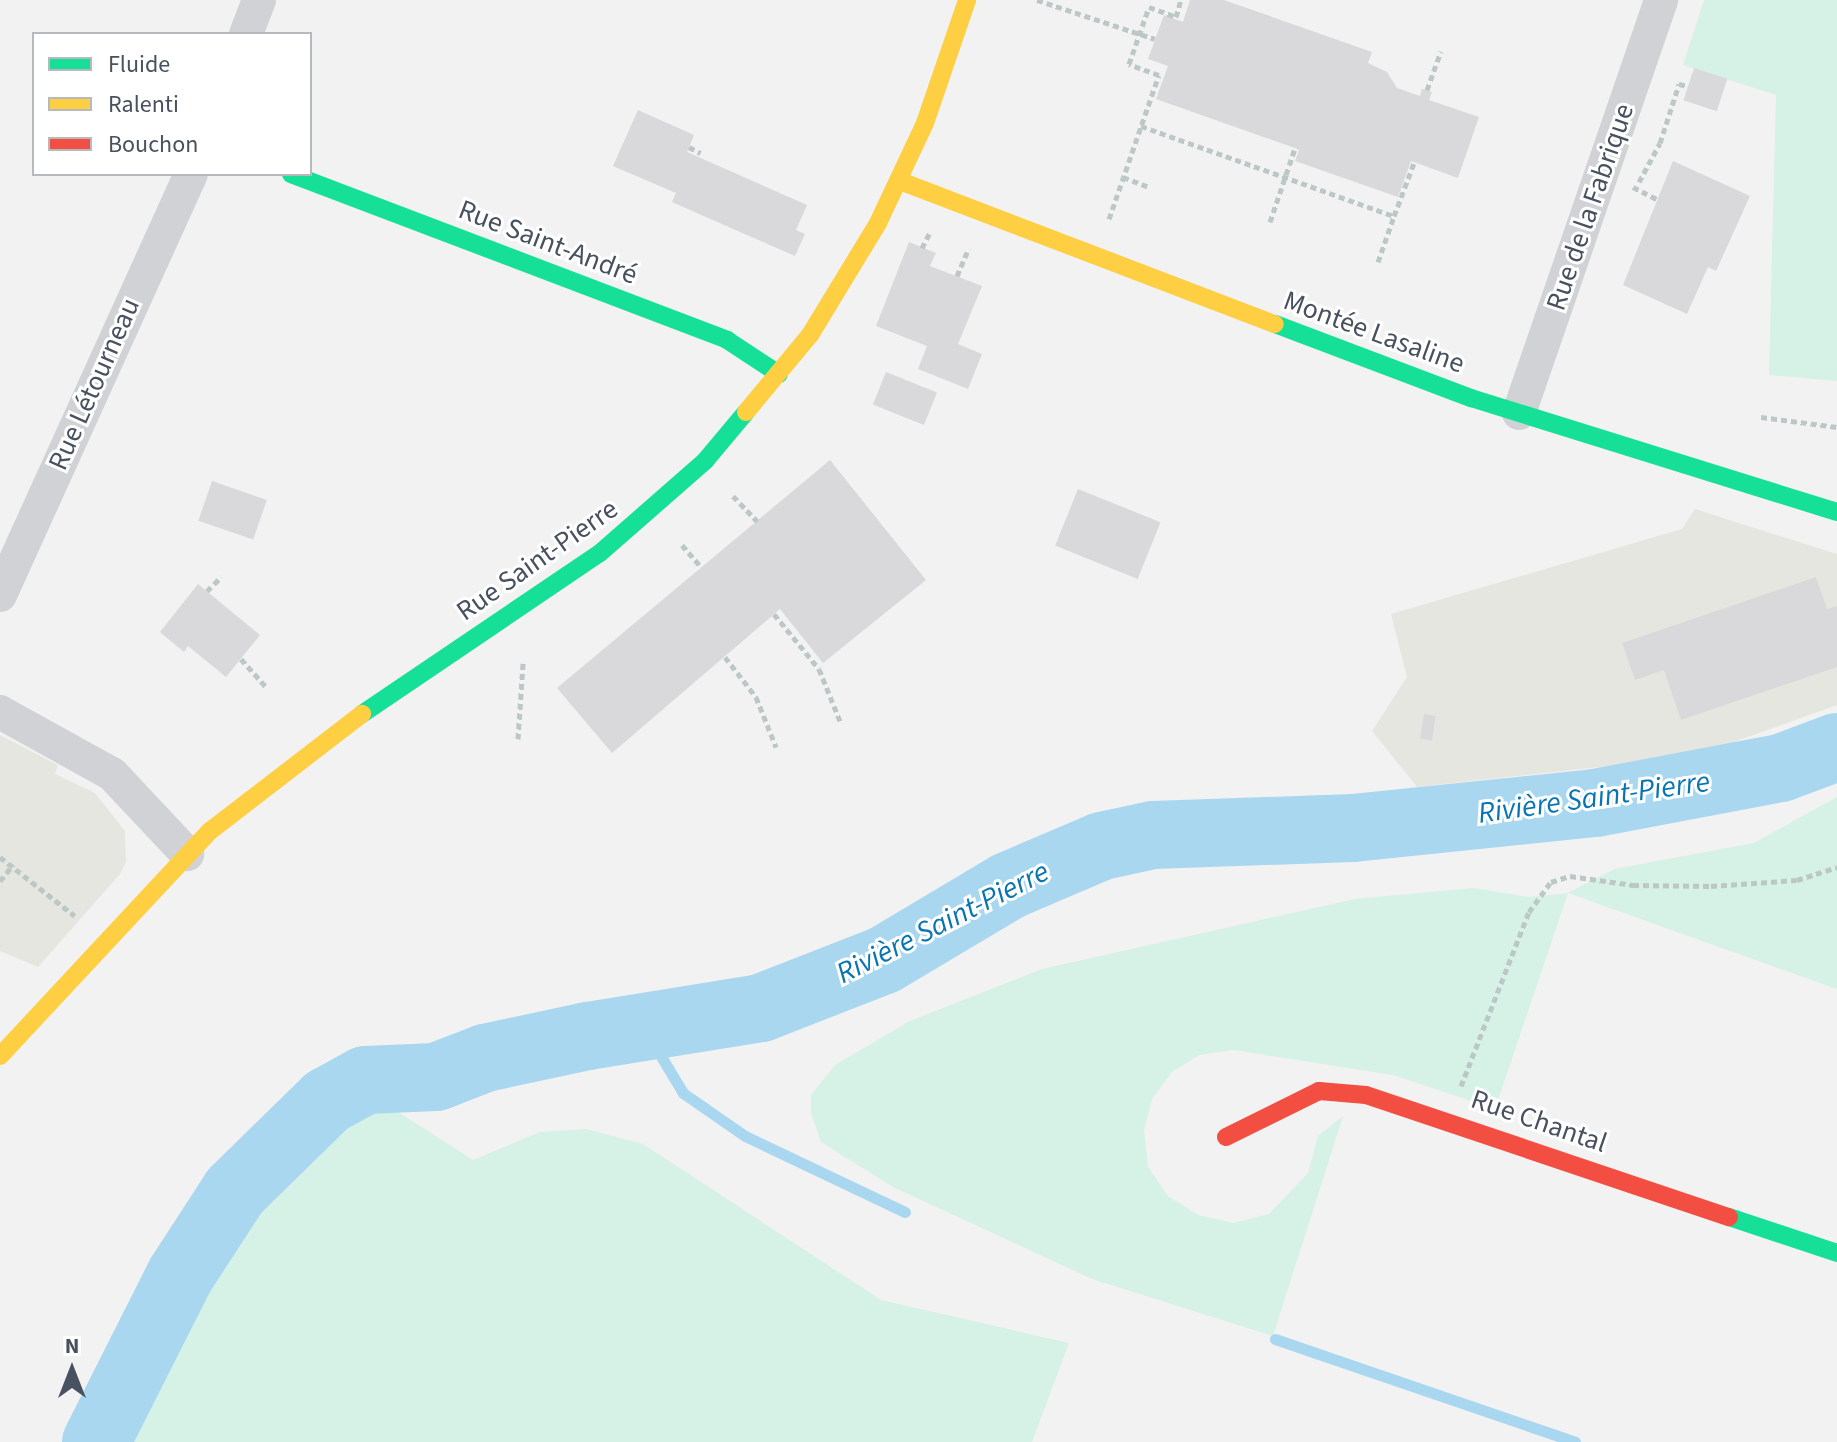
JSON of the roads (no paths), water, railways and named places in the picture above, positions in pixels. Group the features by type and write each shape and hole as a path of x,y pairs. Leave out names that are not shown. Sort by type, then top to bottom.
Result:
{"street":[{"path":"247,32 259,0"},
{"name":"Rue Saint-Pierre","path":"0,1056 187,854 332,734 624,535 705,461 779,374 828,307 900,181 967,0"},
{"name":"Rue de la Fabrique","path":"1519,413 1661,0"},
{"name":"Rue Létourneau","path":"0,595 190,176"},
{"name":"Rue Saint-André","path":"296,176 727,340 779,374"},
{"name":"Montée Lasaline","path":"900,181 1354,356 1519,413 1837,512"},
{"path":"0,712 104,767 187,854"},
{"name":"Rue Chantal","path":"1226,1137 1319,1091 1366,1095 1837,1253"}],"waterway":[{"name":"Rivière Saint-Pierre","path":"96,1442 181,1274 235,1191 327,1101 365,1080 436,1077 485,1058 588,1036 761,1008 884,960 1008,886 1102,846 1153,835 1353,828 1595,803 1781,768 1837,747"},
{"path":"644,1028 683,1093 745,1136 905,1212"},
{"path":"1275,1339 1575,1442"}]}
